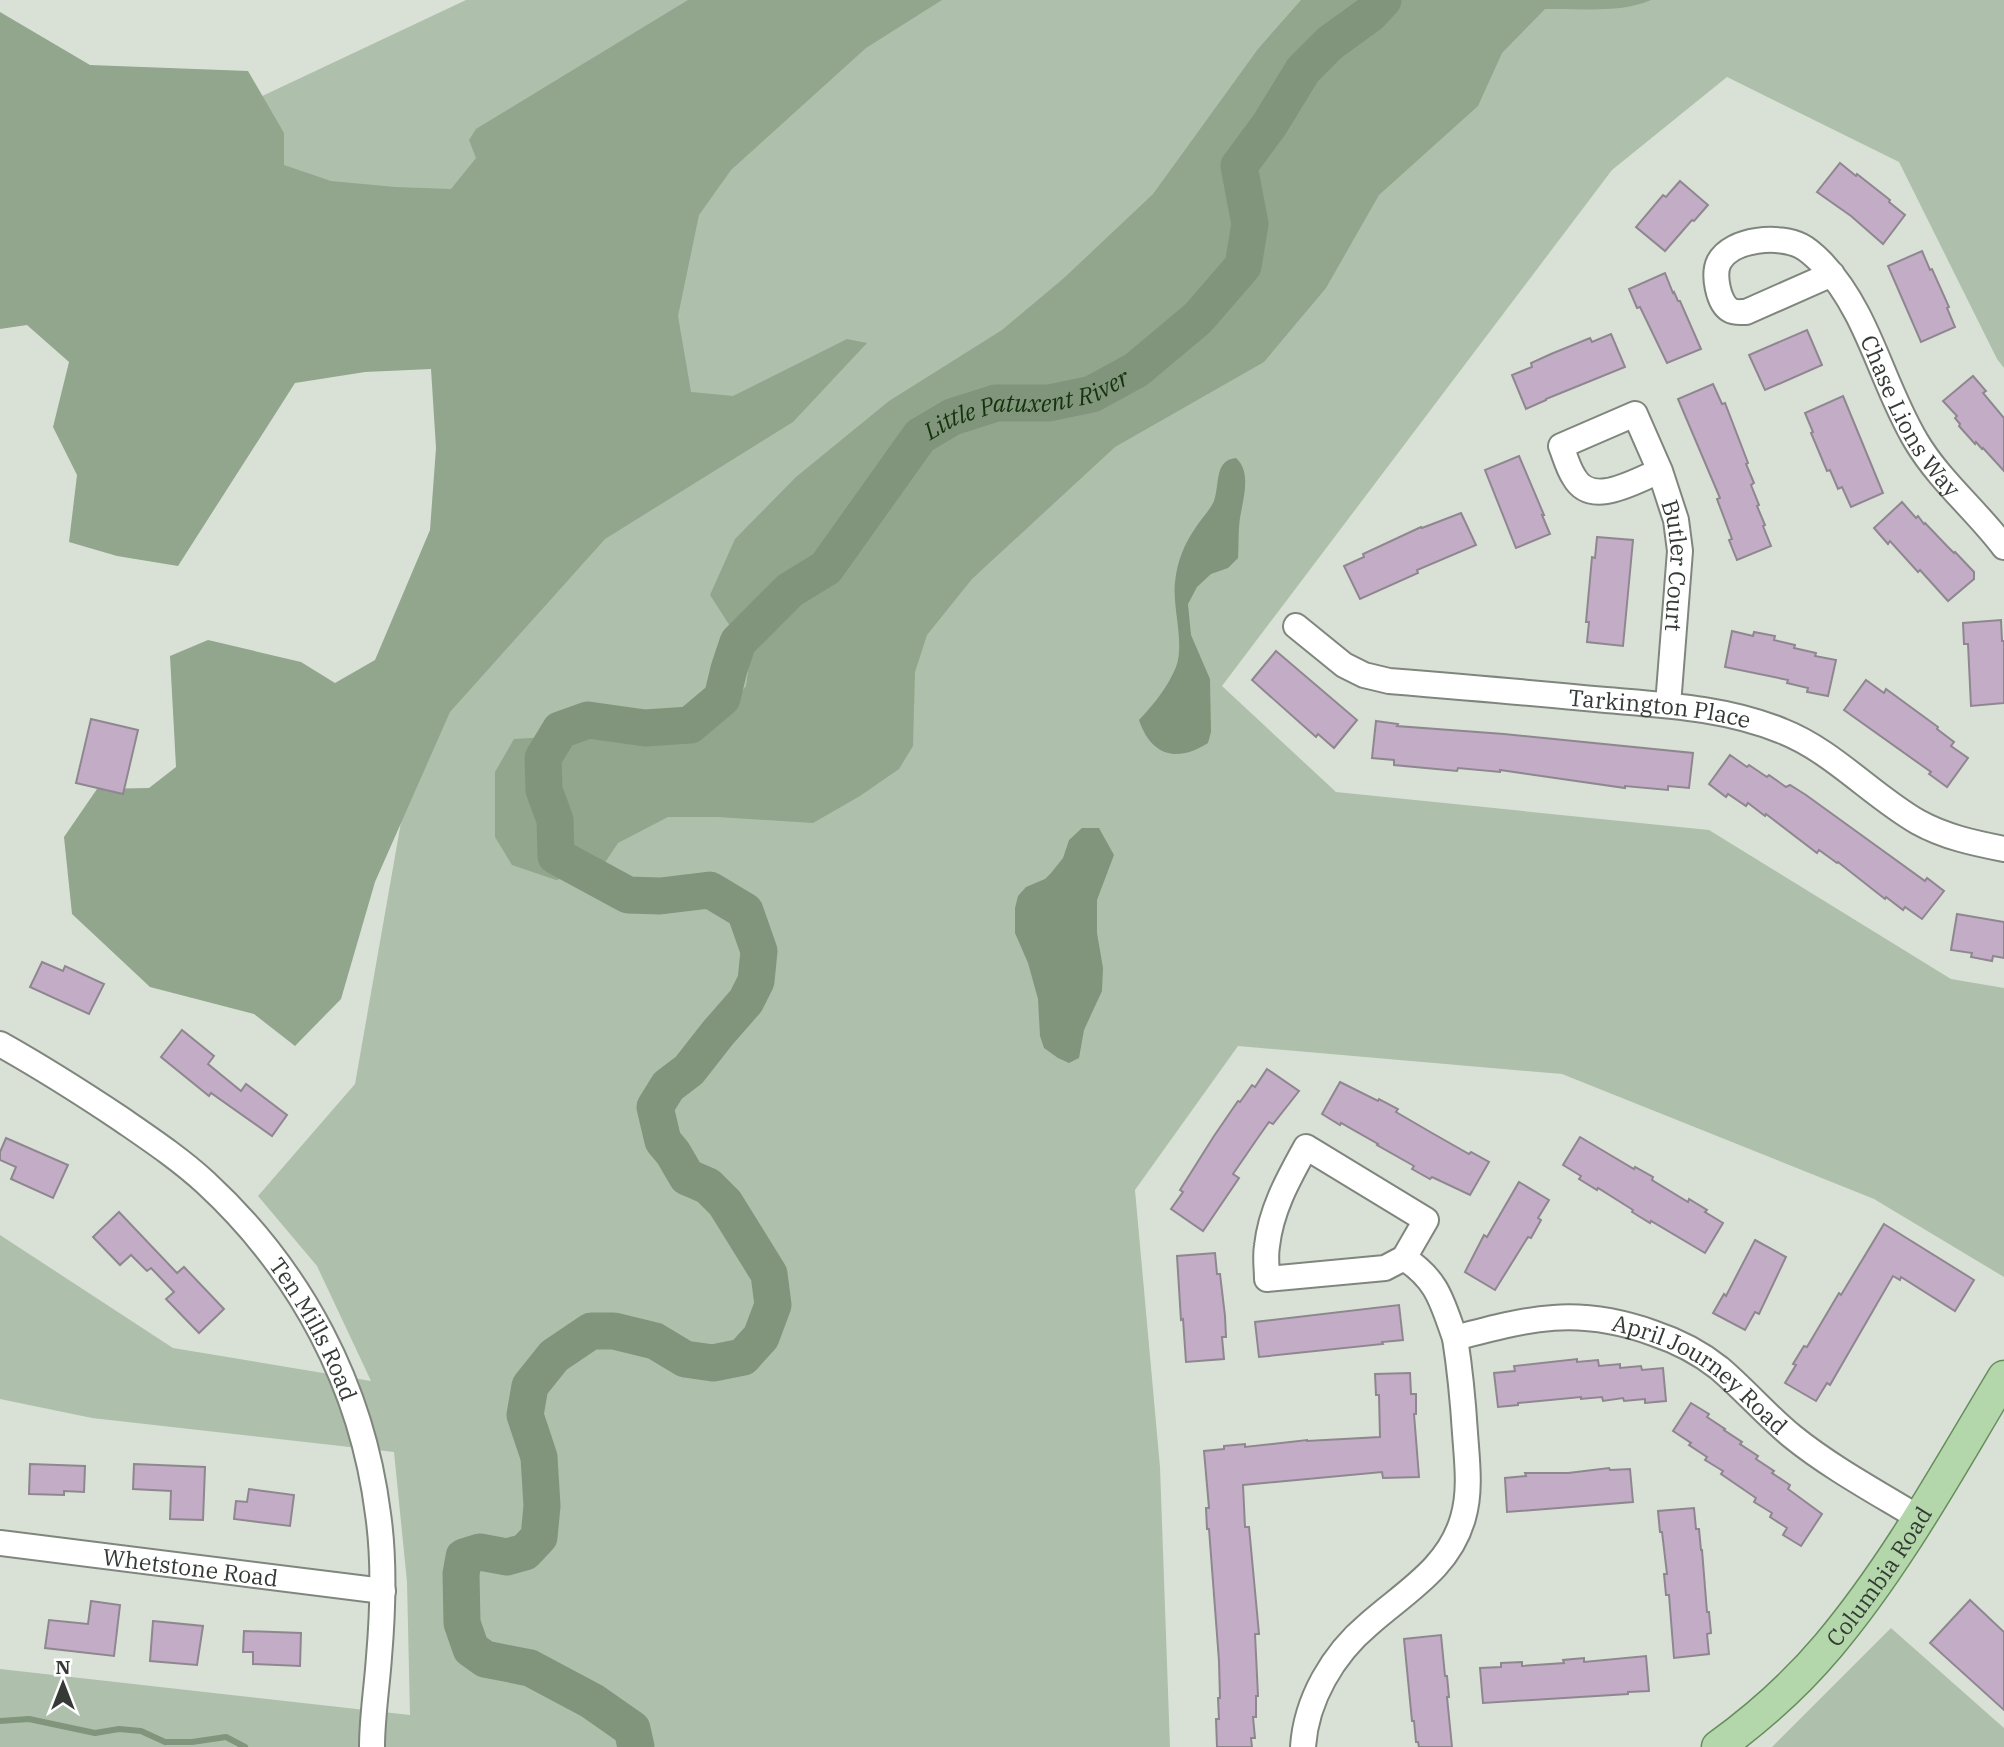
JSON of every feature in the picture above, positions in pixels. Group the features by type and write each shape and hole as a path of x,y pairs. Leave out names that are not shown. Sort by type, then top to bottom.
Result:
{"main road":[{"name":"Columbia Road","path":"1718,1747 1784,1692 1827,1646 1867,1594 1919,1518 2004,1377"}],"street":[{"name":"Chase Lions Way","path":"1832,274 1860,317 1900,410 1917,442 2004,547"},
{"name":"Butler Court","path":"1660,471 1676,520 1680,551 1668,705"},
{"name":"Tarkington Place","path":"1296,626 1344,665 1364,675 1389,681 1668,705 1730,714 1785,732 1807,743 1918,822 1942,834 2004,849"},
{"name":"Ten Mills Road","path":"0,1044 83,1093 139,1131 205,1182 252,1229 288,1278 321,1332 350,1397 369,1458 379,1516 383,1591 372,1723 373,1747"},
{"path":"1306,1147 1426,1220 1404,1258 1385,1268 1267,1279 1266,1247 1273,1213 1285,1184 1306,1147"},
{"path":"1303,1747 1307,1716 1333,1664 1368,1625 1426,1578 1454,1538 1463,1518 1467,1493 1467,1460 1461,1374 1455,1338 1437,1289 1420,1269 1404,1258"},
{"name":"April Journey Road","path":"1455,1338 1502,1325 1570,1316 1623,1322 1673,1340 1717,1367 1794,1438 1919,1518"},
{"name":"Whetstone Road","path":"0,1543 383,1591"}],"shaded area":[{"path":"466,0 2004,0 2004,368 1997,359 1899,162 1727,77 1612,170 1222,686 1336,792 1709,830 1951,979 2004,988 2004,1277 1874,1199 1562,1074 1238,1046 1135,1190 1160,1467 1170,1747 0,1747 0,1669 410,1715 407,1582 394,1452 92,1418 0,1399 0,1235 173,1348 371,1381 317,1266 258,1196 355,1084 496,281 227,237 258,98"},
{"path":"688,0 942,0 866,48 731,170 699,215 678,316 691,392 733,396 847,339 867,343 793,422 605,539 450,712 375,882 341,999 295,1046 254,1014 150,987 72,914 64,837 97,789 149,788 176,767 170,656 208,640 301,662 335,683 375,660 430,530 436,448 431,369 365,372 295,383 178,566 117,556 69,542 77,475 53,427 69,362 27,325 0,329 0,12 90,65 248,71 284,133 284,165 331,181 451,189 476,158 469,140 476,129"},
{"path":"1301,0 1651,0 1612,9 1545,9 1502,53 1478,106 1379,195 1326,288 1264,362 1115,447 972,579 927,635 915,672 913,746 899,769 860,796 813,823 668,817 618,843 602,867 556,880 512,865 495,837 495,772 514,739 583,735 644,736 721,720 746,686 750,657 710,595 735,539 796,477 889,401 1002,330 1064,278 1153,194 1258,49"},
{"path":"1236,458 1245,478 1238,558 1228,568 1211,574 1197,587 1188,604 1191,635 1210,679 1211,732 1208,743 1197,749 1176,754 1166,752 1150,742 1139,720 1160,695 1176,667 1179,636 1175,582 1182,553 1214,501 1221,468 1224,463"},
{"path":"1082,828 1099,828 1114,855 1097,900 1097,933 1103,968 1102,991 1084,1030 1079,1058 1069,1063 1044,1048 1040,1036 1038,999 1028,963 1015,933 1015,908 1018,896 1026,887 1045,879 1051,873 1063,858 1069,840"},
{"path":"1891,1628 2004,1728 2004,1747 1772,1747"}],"building":[{"path":"1840,163 1890,200 1889,202 1905,215 1883,244 1851,216 1817,192"},
{"path":"1680,181 1708,205 1665,251 1636,227 1663,195 1666,197"},
{"path":"1922,251 1949,307 1947,308 1955,327 1921,342 1888,266"},
{"path":"1665,273 1701,349 1667,363 1629,289"},
{"path":"1807,330 1822,365 1765,390 1749,355"},
{"path":"1611,334 1625,367 1526,409 1512,375 1532,367 1531,363 1551,354 1590,338 1592,342"},
{"path":"1973,376 2004,418 2004,471 1959,426 1955,418 1957,416 1943,401"},
{"path":"1713,384 1722,404 1725,403 1748,463 1746,464 1754,483 1751,485 1771,546 1737,560 1717,499 1720,498 1678,399"},
{"path":"1843,396 1883,493 1851,507 1842,487 1838,489 1830,470 1827,471 1805,413"},
{"path":"1519,456 1550,534 1516,548 1485,470"},
{"path":"1902,502 1974,572 1974,579 1948,601 1920,570 1918,572 1890,541 1888,544 1874,528"},
{"path":"1461,513 1476,545 1417,570 1418,573 1360,599 1344,566 1364,557 1363,554 1421,527"},
{"path":"1597,537 1633,540 1623,646 1587,642 1589,622 1586,622 1592,557 1595,558"},
{"path":"2001,620 2004,641 2004,703 1971,706 1968,644 1964,644 1963,623"},
{"path":"1732,631 1753,636 1754,632 1775,636 1774,640 1795,645 1794,648 1836,660 1828,696 1807,692 1808,688 1787,683 1788,680 1725,667"},
{"path":"1276,651 1357,720 1334,748 1318,734 1316,737 1252,680"},
{"path":"1866,680 1884,693 1886,689 1938,727 1937,729 1954,742 1951,746 1968,758 1947,787 1929,774 1931,772 1844,710"},
{"path":"91,719 138,730 123,794 76,783"},
{"path":"1376,721 1398,724 1397,726 1693,753 1689,788 1625,788 1500,770 1458,768 1457,771 1394,765 1394,760 1372,758"},
{"path":"1730,755 1747,767 1749,765 1786,787 1790,785 1806,795 1925,881 1927,878 1944,891 1922,919 1905,907 1903,910 1886,897 1885,899 1838,862 1819,850 1817,853 1766,814 1765,816 1748,803 1746,806 1728,794 1726,797 1709,784"},
{"path":"1957,914 2004,922 2004,958 1993,956 1992,961 1971,957 1972,953 1951,950"},
{"path":"42,962 63,971 65,966 104,984 89,1014 30,987"},
{"path":"182,1030 214,1056 208,1064 241,1091 246,1084 287,1115 272,1136 211,1093 209,1096 161,1057"},
{"path":"1267,1069 1299,1091 1273,1124 1269,1122 1233,1174 1239,1178 1203,1231 1171,1209 1183,1192 1180,1190 1238,1101 1240,1102 1252,1085 1255,1087"},
{"path":"1340,1082 1398,1109 1396,1112 1432,1133 1489,1162 1470,1195 1432,1177 1430,1179 1378,1144 1322,1114"},
{"path":"1580,1137 1634,1169 1635,1167 1653,1177 1652,1180 1688,1202 1689,1199 1723,1223 1705,1253 1632,1212 1633,1210 1598,1188 1597,1190 1579,1179 1581,1176 1563,1165"},
{"path":"6,1138 68,1165 53,1198 11,1179 16,1167 0,1160 0,1152"},
{"path":"1519,1182 1549,1200 1538,1218 1541,1220 1531,1238 1528,1237 1495,1290 1465,1272 1484,1235 1487,1237"},
{"path":"119,1212 177,1273 184,1267 224,1309 199,1333 166,1299 174,1292 151,1268 147,1271 131,1255 120,1265 93,1237"},
{"path":"1884,1224 1974,1280 1955,1311 1901,1277 1900,1280 1893,1276 1830,1385 1827,1383 1816,1401 1785,1383 1804,1346 1807,1347"},
{"path":"1755,1240 1786,1257 1759,1314 1755,1312 1745,1330 1713,1313 1724,1294 1726,1296"},
{"path":"1215,1253 1225,1316 1226,1337 1222,1337 1224,1359 1186,1362 1177,1256"},
{"path":"1399,1305 1403,1340 1259,1357 1255,1322"},
{"path":"1577,1359 1577,1362 1598,1360 1599,1366 1620,1364 1620,1368 1641,1366 1642,1370 1663,1368 1666,1401 1645,1403 1645,1399 1603,1401 1602,1397 1581,1397 1498,1407 1494,1373 1515,1371 1514,1366"},
{"path":"1410,1373 1411,1394 1416,1394 1414,1414 1419,1477 1383,1478 1382,1472 1243,1485 1245,1527 1249,1527 1259,1634 1255,1634 1258,1696 1256,1717 1253,1717 1255,1738 1251,1738 1252,1747 1217,1747 1219,1661 1207,1529 1206,1508 1209,1508 1204,1451 1245,1444 1245,1447 1307,1440 1380,1437 1379,1395 1376,1395 1375,1374"},
{"path":"1691,1403 1709,1414 1707,1417 1742,1442 1740,1444 1758,1456 1756,1459 1790,1485 1788,1489 1822,1514 1801,1546 1783,1535 1787,1528 1770,1517 1772,1513 1754,1502 1756,1498 1721,1474 1723,1471 1705,1460 1707,1457 1673,1431"},
{"path":"30,1464 85,1466 84,1492 64,1491 64,1495 29,1494"},
{"path":"134,1464 205,1467 203,1520 170,1519 171,1491 133,1489"},
{"path":"1609,1468 1630,1469 1633,1502 1507,1512 1505,1478 1526,1476 1525,1473 1568,1473"},
{"path":"249,1489 294,1495 290,1526 234,1519 236,1501 247,1502"},
{"path":"1694,1508 1709,1612 1709,1654 1674,1658 1669,1595 1666,1595 1664,1574 1667,1574 1658,1511"},
{"path":"1970,1600 2004,1632 2004,1710 1930,1643"},
{"path":"91,1601 120,1605 114,1656 45,1648 49,1620 88,1624"},
{"path":"153,1621 203,1626 197,1665 150,1661"},
{"path":"244,1631 301,1633 300,1666 253,1664 253,1652 243,1652"},
{"path":"1441,1635 1452,1747 1419,1747 1412,1721 1404,1639"},
{"path":"1646,1656 1649,1691 1483,1703 1480,1668 1501,1667 1501,1663 1522,1662 1522,1666 1564,1663 1563,1660 1584,1658 1584,1662"}],"waterway":[{"name":"Little Patuxent River","path":"636,1747 632,1729 592,1701 530,1668 485,1659 471,1649 462,1623 461,1574 464,1557 480,1552 507,1557 525,1552 539,1537 542,1506 539,1457 525,1415 530,1386 554,1356 591,1331 614,1331 655,1341 685,1359 713,1363 743,1357 761,1337 773,1305 769,1274 725,1203 708,1186 687,1177 663,1141 655,1107 668,1086 689,1070 746,1001 756,981 759,951 745,911 710,890 660,896 628,895 556,856 555,820 544,790 543,758 560,730 588,720 645,728 690,725 722,698 738,642 790,590 826,568 920,436 952,417 996,403 1049,403 1092,394 1136,370 1198,318 1243,266 1250,224 1239,166 1270,124 1303,70 1330,43 1370,14 1383,0"},
{"path":"0,1721 29,1719 95,1733 119,1729 141,1731 165,1742 192,1742 226,1737 245,1747"}]}
